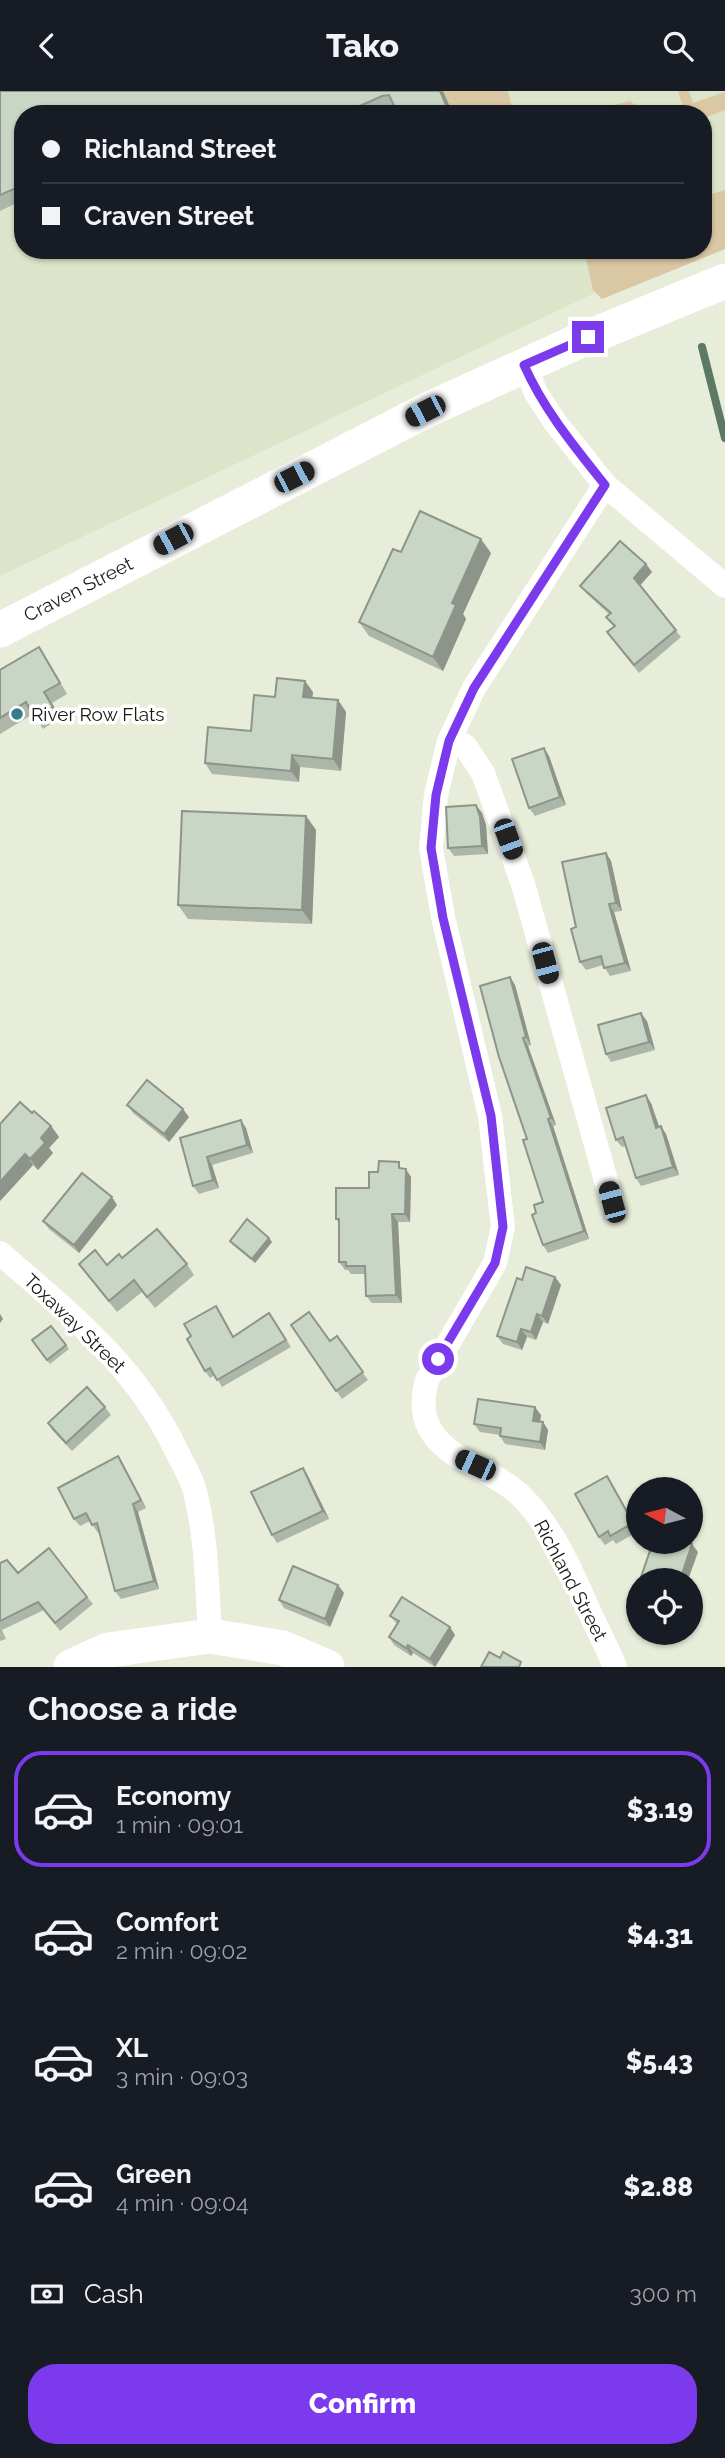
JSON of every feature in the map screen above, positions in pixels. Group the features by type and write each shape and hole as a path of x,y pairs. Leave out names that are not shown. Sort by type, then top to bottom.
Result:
{"street":[{"name":"Craven Street","path":"0,629 425,411 524,365 725,281"},
{"path":"524,365 536,393 555,422 605,485 725,586"},
{"name":"Richland Street","path":"605,485 474,688 451,738 436,795 431,848 443,918 491,1116 503,1227 495,1263 427,1380 422,1397 428,1426 440,1443 460,1459 489,1472 521,1495 545,1524 573,1576 615,1667"},
{"path":"451,738 465,746 483,773 523,884 612,1202"},
{"name":"Toxaway Street","path":"0,1253 113,1354 145,1395 167,1432 193,1486 205,1545 210,1636"},
{"path":"71,1667 108,1650 210,1636 283,1648 327,1667"}],"shaded area":[{"path":"0,91 725,91 725,225 712,232 712,105 14,105 14,259 660,259 622,280 0,576"},
{"path":"443,91 508,91 512,105 449,105"},
{"path":"678,91 689,91 693,103 725,92 725,110 712,115 712,105 682,105"},
{"path":"630,101 635,105 615,105"},
{"path":"725,190 725,249 712,254 712,194"},
{"path":"586,259 700,259 602,299 593,290"}],"building":[{"path":"0,91 440,91 446,105 394,105 389,95 362,105 14,105 14,189 0,195"},
{"path":"420,511 481,539 452,603 456,605 433,657 359,622 393,549 401,552"},
{"path":"620,541 646,564 634,578 676,630 634,665 607,632 615,626 606,617 611,613 580,586"},
{"name":"River Row Flats","path":"39,647 60,683 44,692 53,707 35,718 26,702 0,718 0,670"},
{"path":"277,678 305,681 303,697 338,700 333,759 292,755 291,771 205,763 208,727 251,731 254,695 275,697"},
{"path":"544,748 560,797 529,808 512,759"},
{"path":"476,805 480,817 482,846 448,848 446,807"},
{"path":"182,811 306,816 302,910 178,905"},
{"path":"606,853 616,903 609,904 625,963 604,968 601,956 580,962 571,929 576,927 562,862"},
{"path":"510,977 526,1037 523,1038 551,1118 548,1119 584,1231 543,1245 532,1215 536,1213 534,1205 543,1202 523,1140 527,1139 499,1057 480,986"},
{"path":"641,1013 649,1042 606,1054 598,1025"},
{"path":"147,1080 183,1109 164,1134 127,1105"},
{"path":"646,1095 656,1128 661,1126 673,1167 636,1178 623,1137 616,1140 606,1108"},
{"path":"20,1102 51,1126 41,1138 45,1143 30,1159 25,1154 0,1182 0,1124"},
{"path":"241,1120 247,1145 207,1157 213,1180 193,1186 180,1138"},
{"path":"379,1161 399,1162 399,1168 406,1169 405,1214 392,1214 396,1295 366,1296 365,1266 346,1266 346,1262 339,1262 336,1188 369,1188 369,1172 378,1172"},
{"path":"82,1173 112,1197 74,1245 43,1221"},
{"path":"247,1219 269,1238 252,1259 230,1241"},
{"path":"157,1229 187,1264 147,1297 134,1280 109,1301 79,1264 95,1250 107,1265 119,1254 122,1258"},
{"path":"526,1267 555,1277 542,1316 537,1314 531,1332 521,1329 517,1342 497,1336 517,1278 522,1280"},
{"path":"216,1306 233,1337 269,1313 286,1340 217,1380 210,1368 205,1371 187,1339 191,1336 184,1324"},
{"path":"309,1312 330,1341 337,1336 363,1372 336,1391 291,1325"},
{"path":"51,1326 66,1345 47,1360 32,1340"},
{"path":"87,1387 105,1407 66,1443 48,1423"},
{"path":"478,1399 535,1407 533,1421 543,1422 540,1442 500,1436 501,1428 474,1424"},
{"path":"118,1456 141,1500 133,1504 154,1581 115,1591 97,1523 92,1525 86,1513 74,1519 58,1488"},
{"path":"303,1468 323,1511 272,1535 251,1492"},
{"path":"607,1476 626,1510 626,1527 610,1536 608,1531 599,1537 575,1494"},
{"path":"49,1548 87,1597 55,1623 38,1602 0,1621 0,1563 7,1560 18,1573"},
{"path":"649,1554 689,1554 684,1568 644,1568"},
{"path":"293,1566 338,1585 325,1619 279,1600"},
{"path":"402,1597 450,1627 430,1659 389,1637 399,1621 390,1616"},
{"path":"489,1652 500,1658 503,1652 521,1662 519,1667 481,1667"}],"waterway":[{"path":"702,347 725,438"}],"place":[{"name":"River Row Flats","path":"17,714"}],"route":[{"path":"438,1359 495,1263 503,1227 491,1116 443,918 431,848 436,795 449,741 474,688 605,485 555,422 536,393 524,365 588,337"}]}
